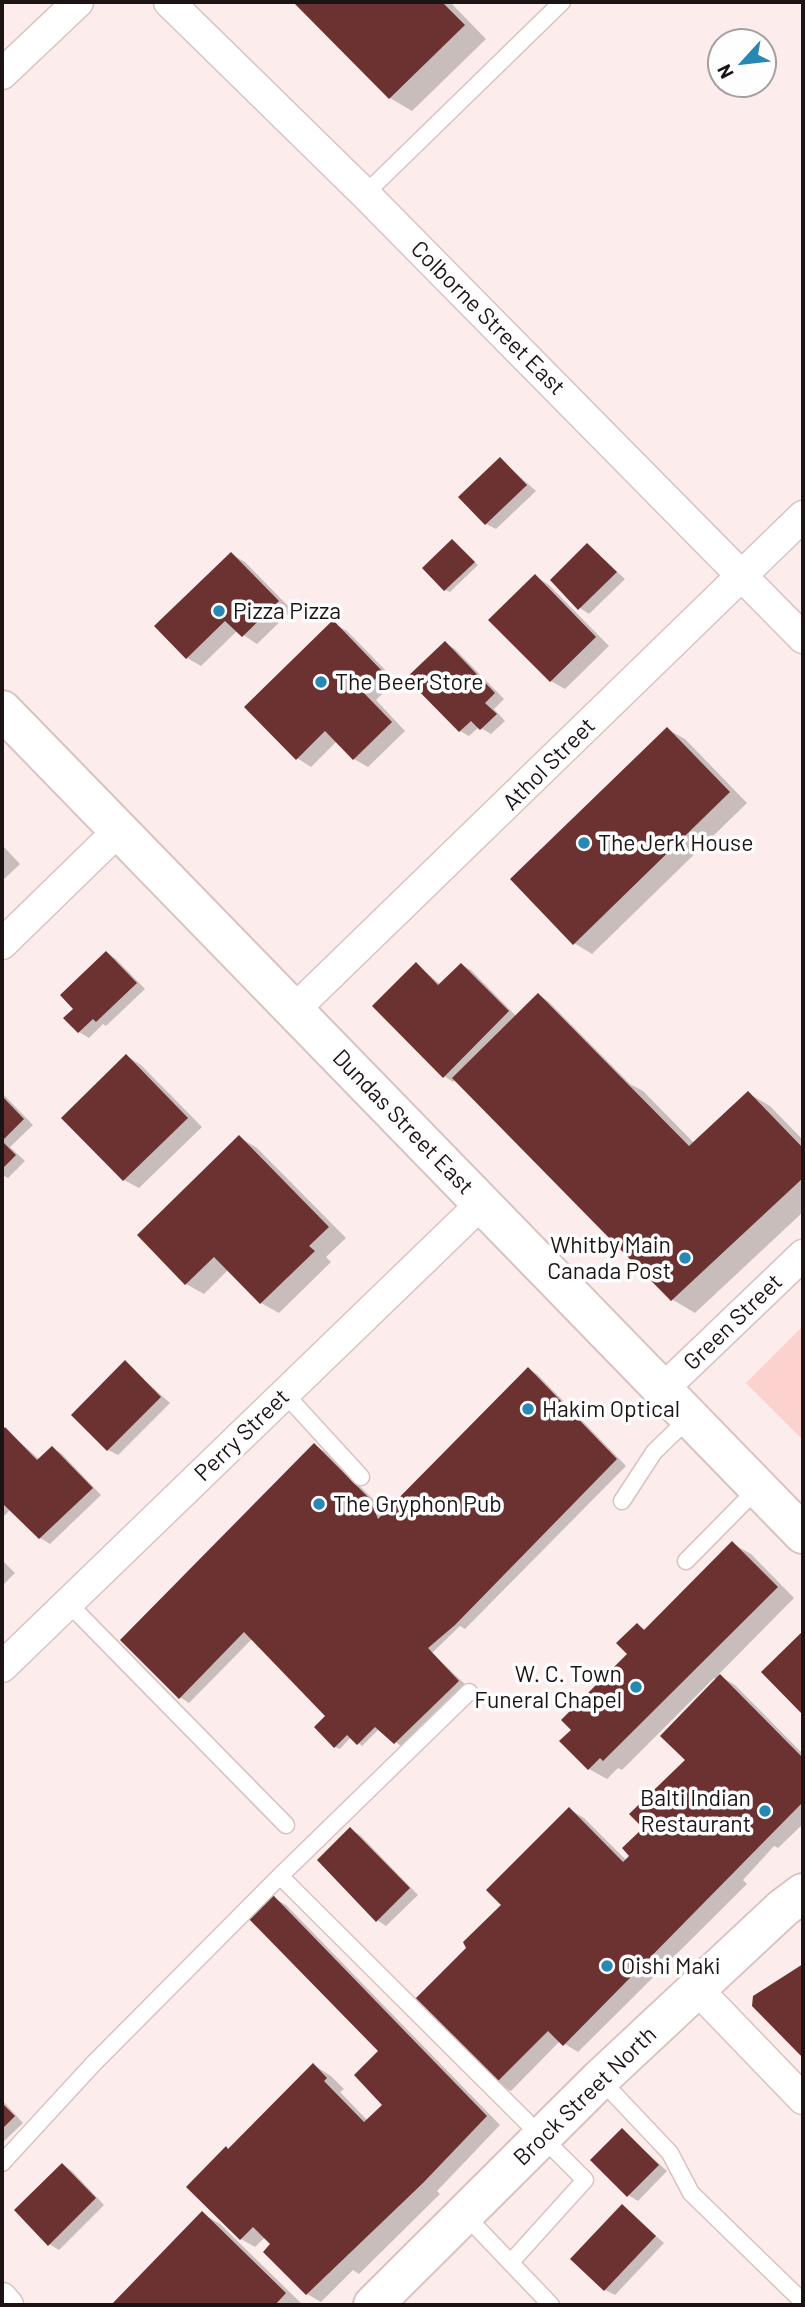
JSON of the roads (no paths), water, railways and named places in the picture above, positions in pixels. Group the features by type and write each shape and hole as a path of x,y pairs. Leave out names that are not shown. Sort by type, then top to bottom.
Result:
{"main road":[{"name":"Dundas Street East","path":"2,710 803,1534"},
{"name":"Brock Street North","path":"373,2305 600,2079 783,1908 803,1893"}],"street":[{"path":"2,74 78,2"},
{"name":"Colborne Street East","path":"169,2 365,194 803,638"},
{"name":"Athol Street","path":"294,1010 485,828 803,516"},
{"path":"2,944 118,831"},
{"name":"Perry Street","path":"2,1667 482,1203"},
{"name":"Green Street","path":"663,1389 803,1255"},
{"path":"697,1989 803,2099"},
{"path":"2,2298 8,2305"}],"lane":[{"path":"537,2 549,14"},
{"path":"365,194 562,2"},
{"path":"285,1394 361,1477"},
{"path":"622,1501 654,1452 690,1417"},
{"path":"686,1561 758,1488"},
{"path":"68,1603 286,1825"},
{"path":"2,2163 94,2063 280,1876 469,1692"},
{"path":"280,1876 585,2180 511,2262"},
{"path":"600,2079 670,2153 691,2193 803,2304"},
{"path":"464,2214 551,2305"}],"place":[{"name":"Pizza Pizza","path":"219,611"},
{"name":"The Beer Store","path":"321,682"},
{"name":"The Jerk House","path":"584,843"},
{"name":"Whitby Main Canada Post","path":"685,1258"},
{"name":"Hakim Optical","path":"528,1409"},
{"name":"The Gryphon Pub","path":"319,1504"},
{"name":"W. C. Town Funeral Chapel","path":"636,1687"},
{"name":"Balti Indian Restaurant","path":"765,1811"},
{"name":"Oishi Maki","path":"607,1966"}]}
